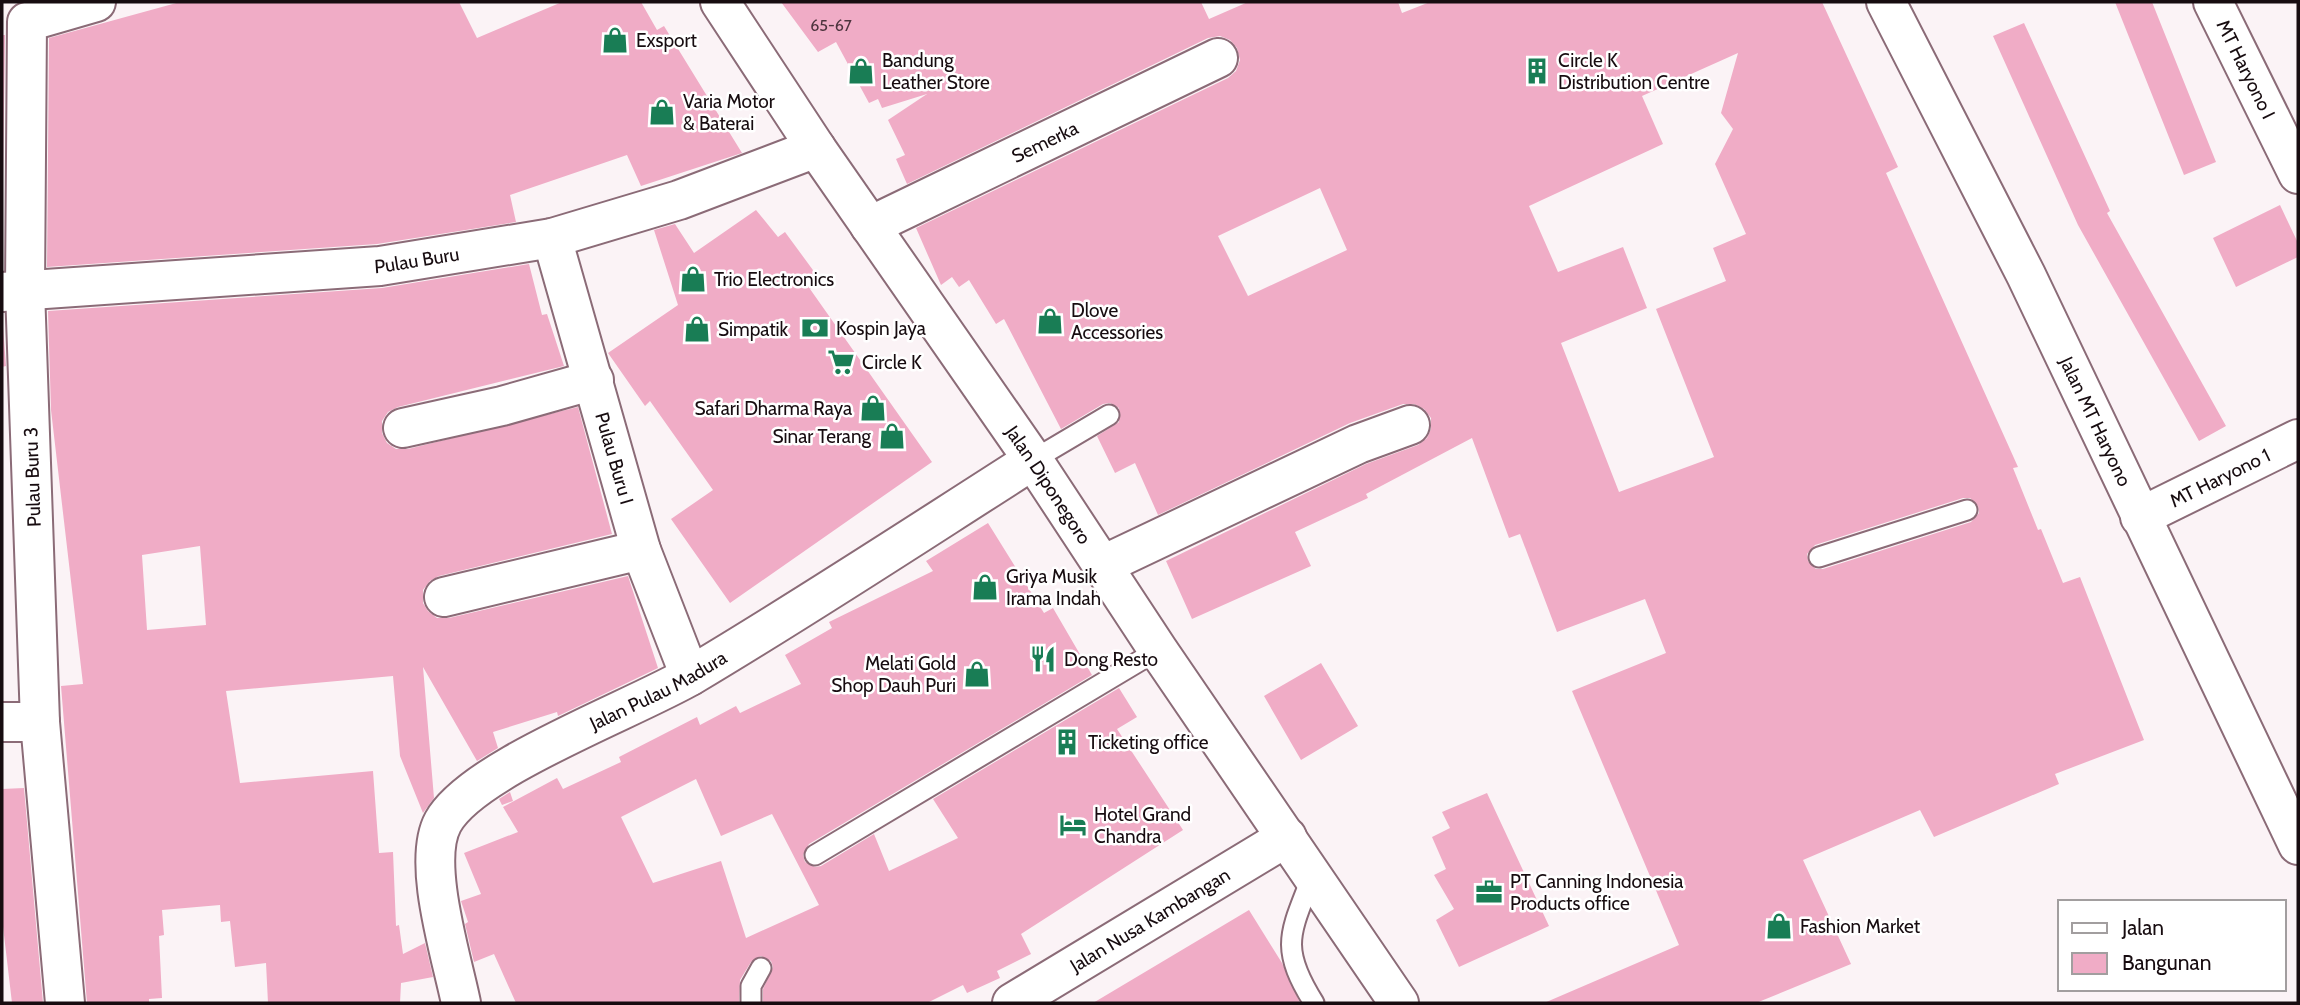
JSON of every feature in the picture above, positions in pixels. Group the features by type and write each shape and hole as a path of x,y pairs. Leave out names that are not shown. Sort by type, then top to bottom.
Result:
{"street":[{"name":"Pulau Buru 3","path":"65,1003 40,722 13,291 14,23 96,2"},
{"name":"Jalan MT Haryono","path":"1886,2 2026,275 2298,845"},
{"name":"MT Haryono I","path":"2213,2 2298,174"},
{"name":"Jalan Diponegoro","path":"728,4 816,148 1033,460 1158,650 1399,1003"},
{"name":"Semerka","path":"870,226 1218,58"},
{"name":"Pulau Buru","path":"13,291 380,266 552,238 679,200 816,148"},
{"name":"Pulau Buru I","path":"552,238 642,550 690,676"},
{"path":"403,428 502,406 594,380"},
{"path":"1103,565 1358,444 1410,425"},
{"name":"MT Haryono 1","path":"2140,517 2298,439"},
{"name":"Jalan Pulau Madura","path":"461,1003 433,867 436,841 444,820 483,781 690,676 1033,460"},
{"path":"444,597 642,550"},
{"path":"2,722 40,722"},
{"name":"Jalan Nusa Kambangan","path":"1012,1003 1287,836"}],"lane":[{"path":"1033,460 1109,415"},
{"path":"1819,556 1967,510"},
{"path":"814,855 1158,650"},
{"path":"1313,874 1290,937 1294,966 1314,1003"},
{"path":"751,1003 751,986 761,968"}],"building":[{"path":"180,2 459,2 477,38 562,2 641,2 657,30 664,26 742,153 641,186 627,155 510,195 516,222 377,244 47,267 49,38"},
{"path":"781,2 1201,2 1209,19 1248,2 1398,2 1402,13 1430,2 1822,2 1898,167 1886,173 2018,467 2013,468 2038,530 2041,529 2063,583 2080,577 2144,740 2055,774 2059,784 1934,837 1920,810 1803,860 1851,964 1756,1003 1544,1003 1679,945 1572,691 1666,653 1645,599 1557,632 1520,534 1509,538 1472,438 1366,494 1368,498 1295,532 1311,566 1192,619 1166,561 1366,464 1418,445 1427,438 1431,429 1431,418 1424,409 1414,404 1403,404 1350,423 1158,515 1135,463 1115,473 1097,436 1119,422 1119,408 1110,403 1103,404 1061,429 1004,319 996,324 969,280 959,287 952,277 941,285 916,228 1228,78 1236,71 1240,60 1237,48 1230,40 1220,36 1208,38 907,184 896,159 905,155 888,120 927,94 882,108 878,99 869,103 836,42 818,52","holes":["1738,53 1721,113 1733,129 1715,164 1746,234 1713,248 1726,281 1656,309 1714,457 1619,492 1561,343 1647,308 1623,247 1558,272 1529,206 1663,144 1642,96","1320,188 1347,250 1248,296 1218,236","1963,498 1970,498 1978,506 1979,513 1971,522 1823,569 1816,569 1808,561 1807,554 1815,545"]},
{"path":"2115,2 2152,2 2216,162 2184,175"},
{"path":"2024,23 2110,211 2107,213 2226,426 2199,441 2078,225 1993,36"},
{"path":"2,35 5,35 2,248"},
{"path":"2280,205 2298,243 2298,257 2236,287 2213,238"},
{"path":"756,210 778,237 785,232 821,281 810,289 932,462 730,603 671,519 713,490 650,401 645,406 608,353 678,305 654,230 675,224 694,253"},
{"path":"529,264 542,315 547,314 564,366 398,407 388,412 382,421 382,433 387,443 396,449 408,449 578,407 612,534 439,576 430,581 423,590 423,603 428,611 437,618 449,618 628,576 658,668 558,716 557,712 493,732 498,748 477,761 423,667 434,798 423,813 400,756 393,676 226,691 240,783 373,771 379,853 393,852 396,926 399,925 403,954 425,943 433,977 401,983 400,1003 268,1003 266,963 235,967 230,921 221,922 220,905 162,910 164,935 159,936 162,998 149,999 149,1003 87,1003 61,686 83,684 51,410 48,311 382,288","holes":["200,546 206,625 147,630 142,555"]},
{"path":"2,314 6,366 2,367"},
{"path":"988,523 1044,613 1053,608 1092,675 809,844 803,855 805,862 815,867 821,866 874,834 889,871 958,838 933,799 1119,688 1137,717 1117,729 1183,830 1021,934 1031,954 997,971 1000,978 967,993 963,985 927,1003 763,1003 763,989 773,967 771,961 761,956 751,962 740,980 739,1003 516,1003 494,954 474,962 465,924 468,922 461,901 481,894 464,853 518,832 503,807 557,778 563,789 621,762 619,757 697,717 700,725 736,706 740,713 801,684 785,655 832,628 829,622 933,571 926,561","holes":["696,779 721,836 772,814 819,905 746,938 721,861 653,883 621,817"]},
{"path":"1321,663 1358,726 1301,760 1264,696"},
{"path":"24,788 43,1003 12,1003 2,918 2,789"},
{"path":"510,792 513,801 502,805 499,799"},
{"name":"PT Canning Indonesia Products office","path":"1487,793 1549,926 1459,967 1436,920 1454,909 1434,875 1446,869 1432,837 1450,828 1442,812"},
{"path":"1249,910 1282,963 1300,1003 1093,1003"}],"place":[{"name":"Exsport","path":"615,40"},
{"name":"Bandung Leather Store","path":"861,71"},
{"name":"Circle K Distribution Centre","path":"1537,71"},
{"name":"Varia Motor & Baterai","path":"662,112"},
{"name":"Trio Electronics","path":"693,279"},
{"name":"Dlove Accessories","path":"1050,321"},
{"name":"Kospin Jaya","path":"815,328"},
{"name":"Simpatik","path":"697,329"},
{"name":"Circle K","path":"841,362"},
{"name":"Safari Dharma Raya","path":"873,408"},
{"name":"Sinar Terang","path":"892,436"},
{"name":"Griya Musik Irama Indah","path":"985,587"},
{"name":"Dong Resto","path":"1043,659"},
{"name":"Melati Gold Shop Dauh Puri","path":"977,674"},
{"name":"Ticketing office","path":"1067,742"},
{"name":"Hotel Grand Chandra","path":"1073,825"},
{"name":"PT Canning Indonesia Products office","path":"1489,892"},
{"name":"Fashion Market","path":"1779,926"}]}
